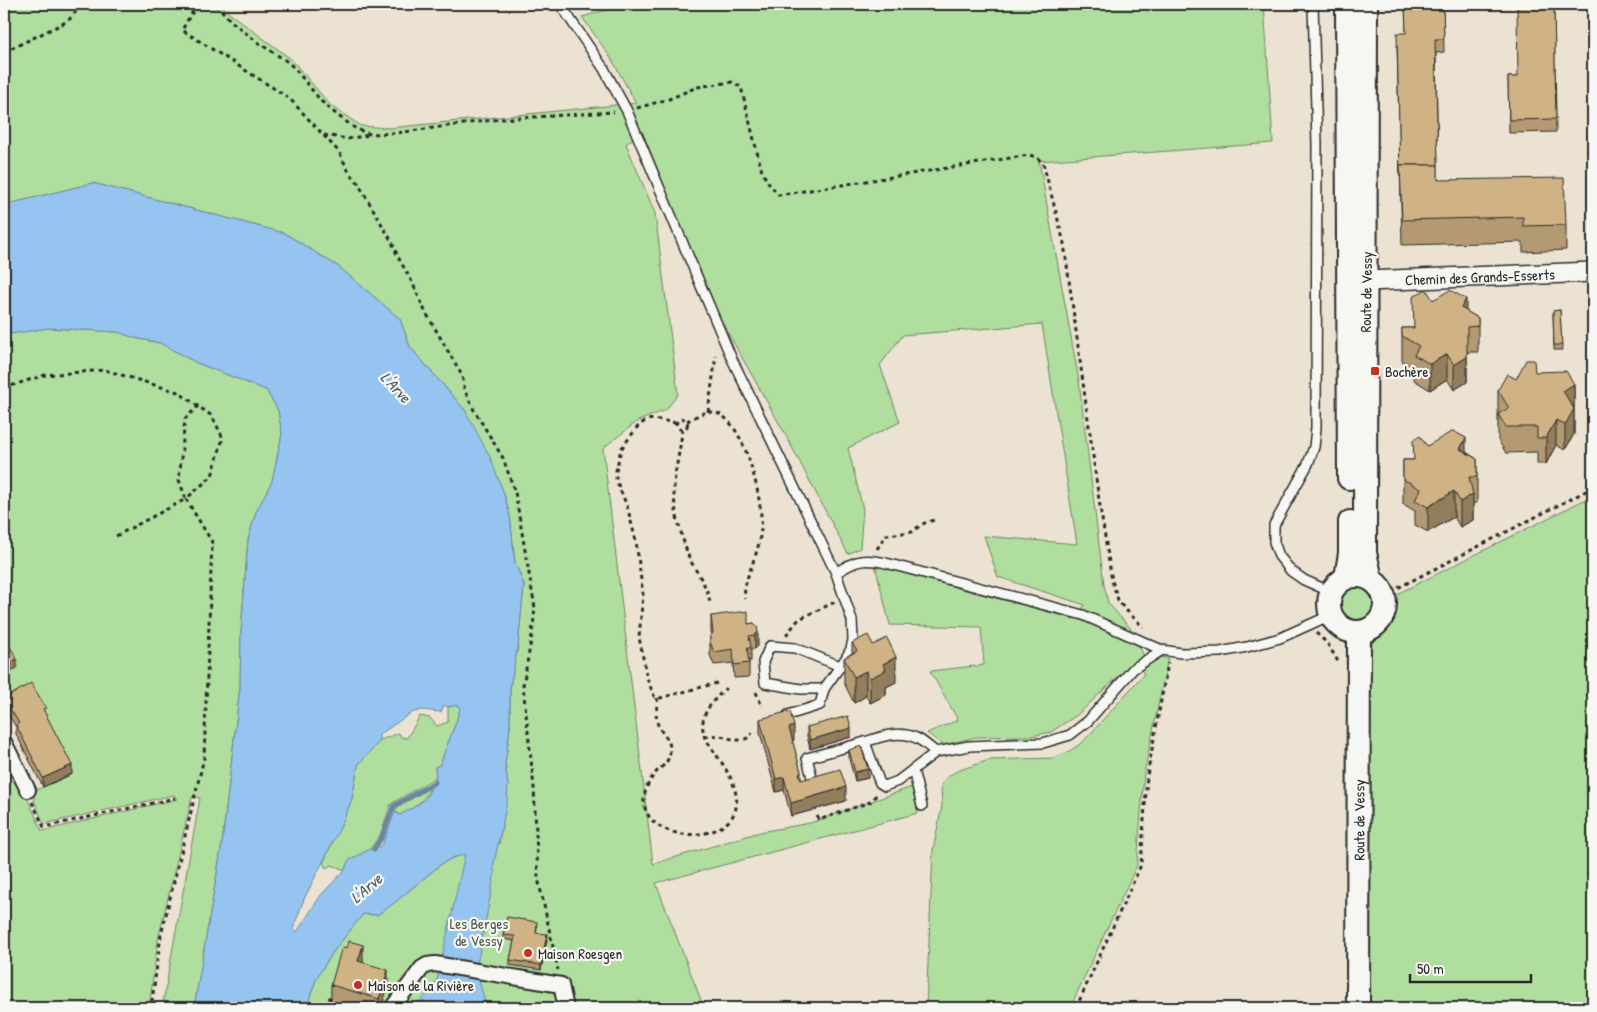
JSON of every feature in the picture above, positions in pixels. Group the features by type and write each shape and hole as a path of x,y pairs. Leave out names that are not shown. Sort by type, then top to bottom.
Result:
{"street":[{"name":"Route de Vessy","path":"1347,4 1358,281 1365,553 1377,587"},
{"name":"Route de Vessy","path":"1339,585 1350,553 1366,4"},
{"name":"Chemin des Grands-Esserts","path":"1358,281 1593,272"},
{"path":"1363,576 1377,587 1385,609 1378,622 1366,630 1359,632 1346,630 1331,615 1329,599 1339,585 1363,576"},
{"name":"Route de Vessy","path":"1358,1008 1359,632"},
{"path":"4,742 28,790"},
{"path":"392,1008 422,968 430,964 561,985 566,1008"}],"lane":[{"path":"560,4 604,69 627,111 718,330 836,574 845,598 852,620 853,640 851,649 824,689 820,705 788,715"},
{"path":"1313,4 1317,144 1316,428 1314,447 1308,464 1274,525 1274,542 1279,556 1291,571 1304,580 1339,585"},
{"path":"836,574 854,562 870,560 886,563 1083,615 1166,651 1192,653 1220,652 1247,647 1280,638 1331,615"},
{"path":"824,689 801,689 766,684 763,662 770,646 796,648 840,666"},
{"path":"865,742 880,783 885,786 892,784 913,770 936,752 969,746 1043,743 1070,736 1088,721 1133,669 1166,651"},
{"path":"813,781 807,758 889,734 902,734 917,738 936,752"},
{"path":"913,770 922,806"}],"path":[{"path":"4,52 68,21 82,4"},
{"path":"197,4 182,30 289,98 339,152 350,174 358,183 392,242 425,311 460,372 464,389 474,410 503,458 514,492 535,608 523,686 534,787 538,878 561,985"},
{"path":"216,4 231,22 256,42 288,62 308,87 337,115 356,129 370,134"},
{"path":"323,135 348,139 370,134 396,133 500,118 627,111 669,99 698,87 732,82 741,87 762,172 769,184 780,195 1029,155 1036,157 1043,163 1064,243 1112,581 1118,600 1146,629"},
{"path":"708,412 718,330"},
{"path":"4,388 45,375 105,370 178,392 212,416 223,438 212,476 186,499 116,536"},
{"path":"152,1008 161,935 204,758 212,542 186,499 179,480 185,419 198,406"},
{"path":"687,421 708,412 719,414 736,431 750,461 757,488 762,528 755,558 745,584 745,599"},
{"path":"657,698 653,695 647,678 639,637 643,595 636,541 628,506 616,480 616,470 621,449 646,420 654,419 676,422 682,418 687,421"},
{"path":"687,421 686,427 682,429 674,488 676,508 689,558 707,590 710,605"},
{"path":"676,422 678,428 682,429"},
{"path":"1377,587 1593,490"},
{"path":"870,560 886,535 910,533 922,524 934,520"},
{"path":"782,647 786,634 799,619 845,598"},
{"path":"1076,1008 1141,865 1147,776 1166,651"},
{"path":"657,698 717,683"},
{"path":"755,687 762,707"},
{"path":"657,698 656,720 668,741 669,754 667,762 652,778 645,792 646,810 651,820 663,828 691,836 705,834 724,825 734,814 737,802 733,782 705,737 703,718 707,708 726,688"},
{"path":"705,737 719,736 737,740 749,738 752,733"},
{"path":"817,816 819,820 858,803 874,799 876,788 880,783"},
{"path":"28,790 44,827 174,798"},
{"path":"328,1008 332,985"}],"green space":[{"name":"Les Berges de Vessy","path":"4,4 221,4 229,13 291,59 331,106 361,126 389,128 636,103 611,58 582,17 628,4 1264,4 1273,143 1039,161 1079,381 1104,585 1108,603 1131,629 1144,656 1168,658 1144,774 1137,865 1070,1008 926,1008 933,850 942,806 941,785 947,777 957,771 989,760 1053,758 1068,752 1083,742 1144,674 1135,661 1077,715 1051,732 1031,736 977,737 943,745 927,733 958,720 930,671 984,665 981,627 890,625 875,565 1074,619 1085,605 998,577 984,536 1077,544 1042,324 903,335 880,365 900,422 848,448 863,509 860,548 848,554 784,432 714,308 642,131 626,144 655,213 678,394 666,410 638,421 603,448 653,864 760,832 810,823 912,787 918,813 656,883 704,1008 306,1008 317,977 333,952 363,914 377,915 440,865 452,858 499,844 508,785 505,764 510,727 510,687 518,646 524,585 515,563 510,516 504,494 465,410 410,347 400,319 339,267 284,233 93,183 4,205"},
{"path":"48,328 118,332 160,343 197,363 266,390 278,410 282,434 272,482 256,512 248,540 241,632 240,687 222,844 194,1008 162,1008 200,798 192,797 158,940 149,1008 4,1008 4,751 42,831 177,799 174,795 44,824 35,803 33,791 43,787 31,692 4,707 4,675 17,667 4,645 4,335"},
{"path":"1584,500 1593,504 1593,1008 1369,1008 1369,653 1372,645 1375,638 1388,624 1393,610 1394,599 1401,592"},
{"path":"1358,585 1372,590 1377,604 1372,618 1358,623 1344,618 1339,604 1344,590"},
{"path":"458,705 460,709 453,730 440,765 435,767 436,777 391,804 380,835 370,849 348,861 345,870 332,865 326,868 323,863 352,799 358,765 380,740 399,733 401,737 407,738 420,716 430,718 437,726 448,722 448,707"},
{"path":"430,788 425,797 414,807 400,815 396,812 396,808"}],"water":[{"name":"L'Arve","path":"93,183 284,233 339,267 400,319 410,347 465,410 490,457 504,494 510,516 515,563 524,585 518,646 510,687 510,727 505,764 508,785 507,802 493,868 495,872 477,965 486,1008 402,1008 402,1005 414,1003 423,998 437,980 465,854 452,858 440,865 377,915 363,914 333,952 317,977 306,1008 194,1008 222,844 240,687 241,632 248,540 256,512 272,481 282,434 278,410 266,390 197,363 160,343 118,332 48,328 4,335 4,205","holes":["444,705 448,707 458,705 460,709 440,765 435,767 436,777 434,785 425,799 400,815 395,812 383,843 377,850 370,849 348,861 345,870 321,895 297,932 293,929 304,899 340,828 352,799 358,765 379,742 379,735 411,713 422,710 441,712"]}],"building":[{"path":"1405,4 1443,4 1444,39 1435,39 1438,165 1400,165 1400,177 1397,33 1406,33"},
{"path":"1517,4 1554,4 1556,119 1509,120 1508,77 1518,77"},
{"path":"1400,165 1438,165 1438,180 1564,178 1566,225 1523,226 1523,217 1402,220"},
{"path":"1426,289 1433,300 1450,290 1466,299 1461,308 1478,318 1478,326 1467,327 1467,357 1454,365 1447,354 1430,364 1414,355 1419,346 1402,336 1402,328 1414,328 1413,297"},
{"path":"1560,310 1562,345 1554,345 1553,311"},
{"path":"1526,360 1534,360 1535,372 1566,371 1574,384 1563,391 1574,409 1565,425 1556,420 1546,438 1537,438 1537,427 1506,427 1498,414 1509,408 1498,390 1507,374 1516,379"},
{"path":"1453,431 1466,438 1460,449 1477,459 1477,477 1469,477 1473,494 1460,502 1454,491 1428,507 1415,500 1421,489 1403,479 1403,460 1414,460 1413,440 1420,436 1427,446"},
{"path":"748,611 748,624 754,623 757,626 758,632 755,635 749,636 751,648 747,648 749,663 734,665 733,649 714,652 710,642 710,636 713,633 711,616"},
{"path":"868,635 873,645 887,638 896,657 883,664 886,670 870,678 866,671 854,677 844,658 857,651 852,643"},
{"path":"4,636 17,659 4,666"},
{"path":"31,683 46,708 43,709 72,765 43,778 16,725 19,723 4,699"},
{"path":"790,711 794,726 789,728 801,772 799,773 801,780 840,769 846,787 791,803 784,777 776,779 760,719"},
{"path":"848,716 851,728 810,740 807,727"},
{"path":"861,746 868,769 855,772 849,750"},
{"name":"Maison Roesgen","path":"507,917 537,922 536,933 547,934 541,965 510,960 515,936 503,935"},
{"path":"349,941 363,945 358,961 388,970 379,999 331,985 342,947 347,948"}],"waterway":[{"path":"374,849 382,837 394,806 435,782"}],"place":[{"name":"Bochère","path":"1375,371"},
{"name":"Maison Roesgen","path":"528,953"},
{"name":"Maison de la Rivière","path":"358,985"}]}
